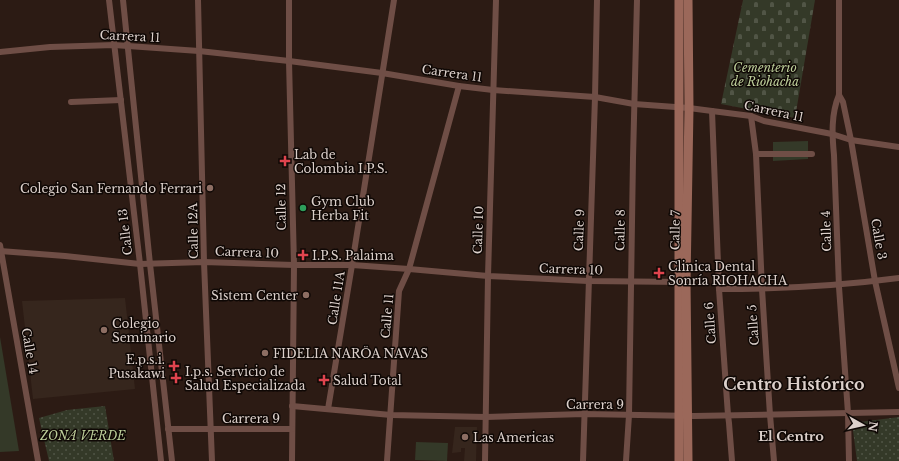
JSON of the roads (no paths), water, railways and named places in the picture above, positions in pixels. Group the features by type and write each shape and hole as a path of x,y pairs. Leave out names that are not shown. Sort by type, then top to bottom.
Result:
{"street":[{"name":"Calle 13","path":"109,0 140,264 161,461"},
{"name":"Calle 13","path":"123,0 172,461"},
{"name":"Calle 12A","path":"198,0 204,262 212,461"},
{"name":"Calle 12","path":"289,0 294,265 292,461"},
{"name":"Calle 11A","path":"328,409 394,0"},
{"name":"Calle 10","path":"485,461 488,276 496,0"},
{"name":"Calle 9","path":"583,461 597,0"},
{"name":"Calle 8","path":"626,461 637,0"},
{"name":"Calle 7","path":"679,0 679,108 684,415 688,461"},
{"name":"Calle 7","path":"682,282 688,108 688,0"},
{"name":"Calle 4","path":"839,0 839,95 836,102 832,134 839,285 848,413 849,461"},
{"name":"Carrera 11","path":"0,52 50,47 114,45 199,51 382,73 459,86 595,98 634,104 688,108 751,116 764,121 832,134 850,140 899,148"},
{"name":"Calle 11","path":"387,461 399,291 409,269 459,86"},
{"name":"Calle 3","path":"839,95 843,102 875,281 899,388"},
{"path":"71,102 121,100"},
{"name":"Calle 6","path":"712,111 719,289 732,461"},
{"name":"Calle 5","path":"751,116 756,154 762,289 774,461"},
{"path":"756,154 812,154"},
{"name":"Carrera 10","path":"0,249 140,264 204,262 352,265 488,276 588,281 682,282"},
{"name":"Calle 14","path":"0,249 38,461"},
{"path":"719,289 762,289 839,285 899,278"},
{"name":"Carrera 9","path":"292,406 391,415 486,417 584,414 770,415 899,412"},
{"name":"Calle 7","path":"679,461 684,415"},
{"name":"Carrera 9","path":"168,429 292,429"}],"place":[{"name":"Lab de Colombia I.P.S.","path":"285,161"},
{"name":"Colegio San Fernando Ferrari","path":"210,188"},
{"name":"Gym Club Herba Fit","path":"303,208"},
{"name":"I.P.S. Palaima","path":"303,255"},
{"name":"Clinica Dental Sonría RIOHACHA","path":"659,273"},
{"name":"Sistem Center","path":"306,295"},
{"name":"Colegio Seminario","path":"104,330"},
{"name":"FIDELIA NARÖA NAVAS","path":"265,353"},
{"name":"E.p.s.i. Pusakawi","path":"174,366"},
{"name":"I.p.s. Servicio de Salud Especializada","path":"176,378"},
{"name":"Salud Total","path":"324,380"},
{"name":"Las Americas","path":"465,437"}],"district":[{"name":"Centro Histórico","path":"794,384"},
{"name":"El Centro","path":"791,436"}],"park label":[{"name":"Cementerio de Riohacha","path":"765,74"},
{"name":"ZONA VERDE","path":"83,435"}]}
